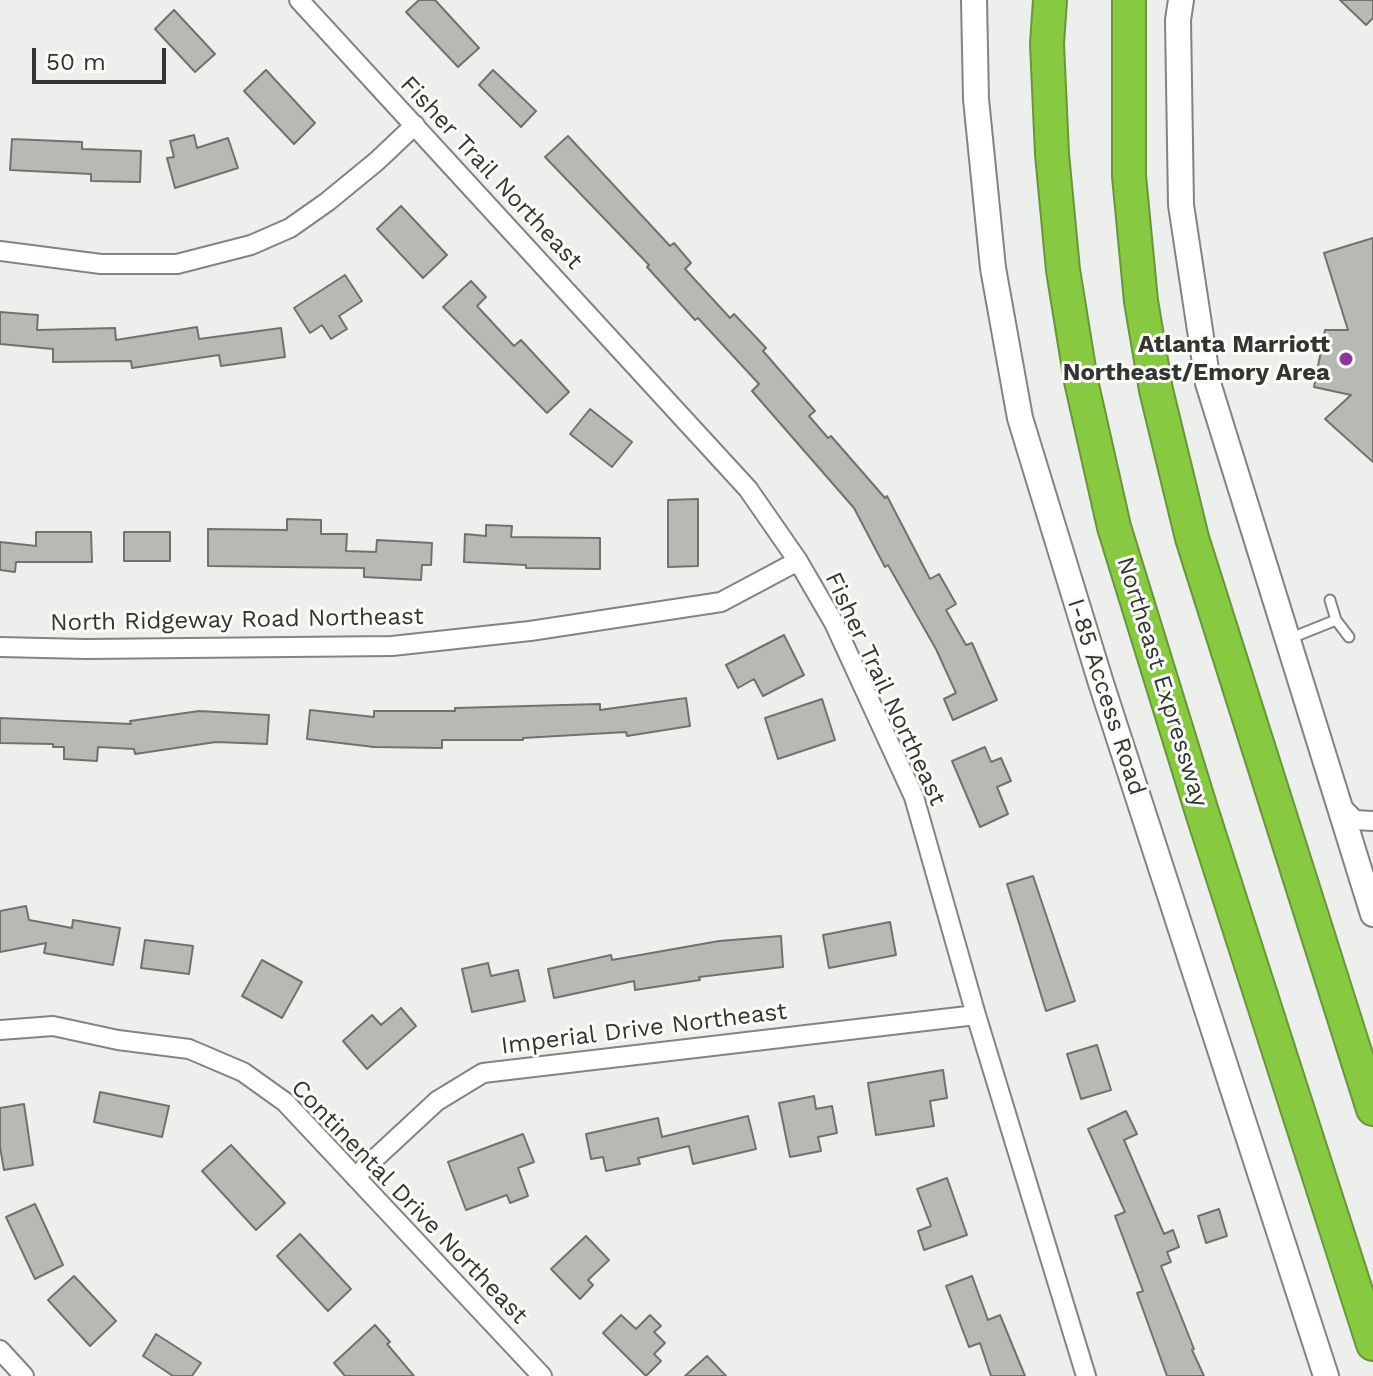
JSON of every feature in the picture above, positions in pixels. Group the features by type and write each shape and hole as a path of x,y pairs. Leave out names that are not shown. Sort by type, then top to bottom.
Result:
{"highway":[{"name":"Northeast Expressway","path":"1050,0 1047,44 1051,138 1063,270 1081,381 1114,527 1373,1344"},
{"path":"1129,0 1129,176 1141,301 1156,390 1192,538 1373,1109"}],"main road":[{"name":"I-85 Access Road","path":"974,0 976,99 993,268 1020,418 1106,698 1326,1376"},
{"path":"1181,0 1178,20 1181,205 1208,383 1371,906"}],"street":[{"name":"Fisher Trail Northeast","path":"299,0 748,489 798,561 834,623 914,797 976,1015 1086,1376"},
{"path":"0,251 101,264 177,264 251,245 290,228 327,202 415,125"},
{"name":"North Ridgeway Road Northeast","path":"0,647 86,649 407,645 530,631 721,602 798,561"},
{"path":"1339,803 1355,820 1373,821"},
{"path":"1371,906 1373,869"},
{"name":"Imperial Drive Northeast","path":"355,1177 437,1101 483,1073 976,1015"},
{"name":"Continental Drive Northeast","path":"0,1030 53,1026 118,1040 189,1049 243,1072 285,1102 542,1376"},
{"path":"0,1350 24,1376"}],"lane":[{"path":"1330,600 1336,620 1349,637"},
{"path":"1287,640 1336,620"}],"building":[{"path":"419,0 435,0 479,48 458,67 406,12"},
{"path":"1340,0 1373,0 1373,18 1366,25"},
{"path":"174,10 215,54 195,72 155,29"},
{"path":"266,70 315,123 294,144 244,91"},
{"path":"493,70 536,111 521,127 479,85"},
{"path":"194,135 197,148 228,138 238,168 175,188 167,158 174,157 170,141"},
{"path":"568,136 670,246 674,243 691,263 685,269 730,318 734,314 766,348 763,351 815,411 809,416 828,438 831,436 885,498 887,496 930,579 939,574 956,604 946,610 966,645 972,643 997,700 953,720 944,699 956,693 936,649 888,565 885,567 854,508 752,391 759,384 698,318 695,320 647,267 649,265 545,157"},
{"path":"12,139 82,142 82,149 141,151 140,182 91,181 91,174 10,170"},
{"path":"401,206 447,255 423,278 377,229"},
{"name":"Atlanta Marriott Northeast/Emory Area","path":"1373,238 1373,462 1325,419 1351,395 1314,387 1325,330 1348,330 1324,253"},
{"path":"345,275 362,301 339,316 347,329 331,339 322,325 310,333 294,308"},
{"path":"471,281 486,297 477,306 514,346 521,340 569,392 547,413 443,307"},
{"path":"0,312 38,315 37,330 115,328 116,340 197,327 199,339 281,328 285,357 221,366 219,355 132,368 131,361 53,362 53,349 0,344"},
{"path":"590,409 632,442 612,467 570,434"},
{"path":"698,499 698,566 668,567 668,500"},
{"path":"287,519 321,520 321,534 347,534 346,551 376,552 377,540 432,543 431,565 422,565 421,580 364,577 364,568 208,566 208,529 287,530"},
{"path":"486,525 512,526 511,537 600,538 600,569 526,568 526,565 464,562 465,534 486,536"},
{"path":"36,532 91,532 92,562 16,562 15,572 0,570 0,542 36,546"},
{"path":"124,532 170,532 170,561 124,561"},
{"path":"784,635 804,675 763,696 754,679 738,688 726,665"},
{"path":"686,698 690,726 627,736 626,732 523,740 442,740 442,748 374,747 307,739 310,710 374,717 374,711 455,711 455,708 600,704 600,710"},
{"path":"822,699 835,740 778,759 765,718"},
{"path":"199,711 269,715 267,744 216,742 135,754 134,749 98,747 97,761 64,759 64,747 53,747 53,744 0,743 0,718 131,724 130,721"},
{"path":"985,747 991,762 1001,758 1011,781 997,787 1008,814 980,827 952,761"},
{"path":"1033,876 1075,1001 1046,1011 1007,884"},
{"path":"26,906 29,920 72,928 73,920 120,928 113,965 44,953 46,943 0,952 0,911"},
{"path":"890,922 896,955 829,968 823,935"},
{"path":"781,936 783,967 699,977 700,980 635,990 634,981 554,998 548,969 611,955 612,960 719,941"},
{"path":"145,940 193,946 189,974 141,968"},
{"path":"262,960 302,982 282,1018 242,996"},
{"path":"488,963 491,976 518,970 525,1001 472,1012 462,969"},
{"path":"401,1008 416,1026 367,1069 343,1041 372,1015 381,1025"},
{"path":"1097,1045 1111,1090 1081,1099 1067,1054"},
{"path":"943,1070 947,1098 930,1101 934,1126 876,1135 868,1083"},
{"path":"100,1092 169,1106 162,1137 94,1122"},
{"path":"814,1096 816,1109 832,1106 837,1133 818,1137 821,1151 790,1157 779,1103"},
{"path":"24,1104 33,1165 4,1170 0,1147 0,1108"},
{"path":"1126,1111 1137,1134 1124,1140 1164,1234 1173,1230 1179,1247 1167,1252 1171,1262 1161,1266 1204,1376 1167,1376 1137,1293 1143,1291 1115,1216 1125,1212 1088,1129"},
{"path":"748,1116 756,1149 693,1164 689,1146 638,1158 640,1164 606,1171 603,1157 591,1159 586,1134 658,1118 662,1137"},
{"path":"523,1134 534,1162 518,1168 528,1196 510,1203 507,1195 466,1210 448,1162"},
{"path":"231,1145 285,1203 256,1230 202,1171"},
{"path":"947,1178 967,1235 924,1250 918,1231 931,1226 917,1189"},
{"path":"35,1204 63,1265 35,1279 6,1217"},
{"path":"1219,1209 1227,1236 1206,1243 1198,1216"},
{"path":"300,1234 351,1289 328,1311 277,1256"},
{"path":"586,1236 609,1260 588,1280 593,1285 580,1299 551,1269"},
{"path":"74,1276 116,1321 90,1346 48,1300"},
{"path":"972,1276 988,1320 1000,1315 1025,1376 991,1376 980,1343 969,1347 946,1286"},
{"path":"621,1315 636,1329 650,1315 661,1326 654,1332 665,1343 654,1354 661,1361 646,1376 603,1333"},
{"path":"375,1325 414,1376 345,1376 334,1363"},
{"path":"156,1334 201,1363 192,1376 173,1376 143,1356"},
{"path":"707,1356 726,1376 685,1376"}],"place":[{"name":"Atlanta Marriott Northeast/Emory Area","path":"1346,359"}]}
